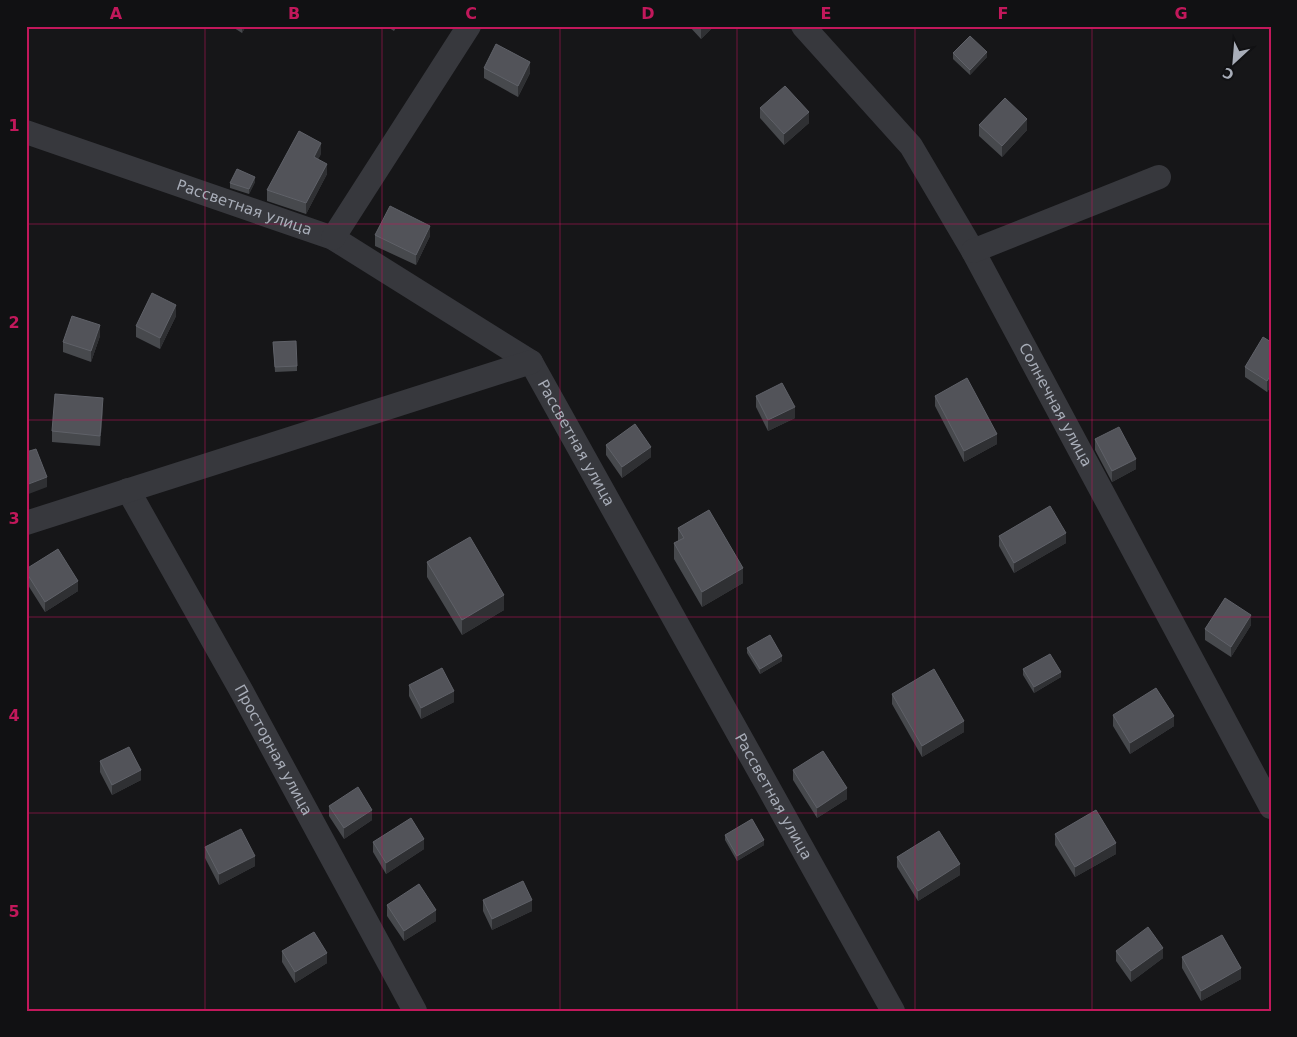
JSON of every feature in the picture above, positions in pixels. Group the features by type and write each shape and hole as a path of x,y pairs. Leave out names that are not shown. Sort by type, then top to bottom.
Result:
{"street":[{"path":"333,238 469,26"},
{"name":"Солнечная улица","path":"804,26 911,146 973,251 1271,807"},
{"name":"Рассветная улица","path":"26,132 333,238 531,362 892,1011"},
{"path":"973,251 1159,177"},
{"path":"26,523 531,362"},
{"name":"Просторная улица","path":"128,490 242,692 415,1011"}],"building":[{"path":"970,36 987,52 970,70 953,53"},
{"path":"496,44 530,62 518,86 484,68"},
{"path":"785,86 809,112 784,134 760,108"},
{"path":"1005,98 1027,119 1002,146 979,125"},
{"path":"299,131 321,143 314,157 327,164 306,203 267,190"},
{"path":"237,169 255,177 249,189 230,183"},
{"path":"390,206 430,226 416,255 375,235"},
{"path":"152,293 176,305 160,338 136,326"},
{"path":"72,316 100,325 91,351 63,342"},
{"path":"1263,337 1271,342 1271,375 1267,381 1245,367"},
{"path":"296,341 297,366 275,367 273,342"},
{"path":"967,378 997,434 964,451 935,396"},
{"path":"782,383 795,407 768,420 756,396"},
{"path":"55,394 103,398 100,436 52,431"},
{"path":"635,424 651,447 622,467 606,445"},
{"path":"1119,427 1136,459 1112,471 1095,439"},
{"path":"36,449 47,477 26,485 26,452"},
{"path":"1050,506 1066,533 1014,563 999,536"},
{"path":"709,510 743,568 702,592 674,543 684,538 678,528"},
{"path":"470,537 504,595 462,620 427,562"},
{"path":"58,549 78,581 45,602 26,569"},
{"path":"1225,598 1251,615 1231,647 1205,629"},
{"path":"770,635 782,656 760,669 747,648"},
{"path":"1050,654 1061,672 1034,687 1023,669"},
{"path":"442,668 454,691 421,708 409,685"},
{"path":"934,669 964,721 922,746 892,694"},
{"path":"1156,688 1174,716 1130,743 1113,715"},
{"path":"129,747 141,770 112,785 100,761"},
{"path":"823,751 847,788 817,808 793,770"},
{"path":"358,787 372,810 344,828 329,806"},
{"path":"1096,810 1116,843 1075,867 1055,834"},
{"path":"411,818 424,839 386,863 373,842"},
{"path":"752,819 764,840 737,856 725,835"},
{"path":"241,829 255,856 219,874 205,847"},
{"path":"939,831 960,864 918,891 897,857"},
{"path":"523,881 532,900 492,919 483,900"},
{"path":"419,884 436,910 404,931 387,905"},
{"path":"1148,927 1163,948 1131,971 1116,951"},
{"path":"314,932 327,953 295,972 282,951"},
{"path":"1222,935 1241,968 1201,991 1182,957"}]}
